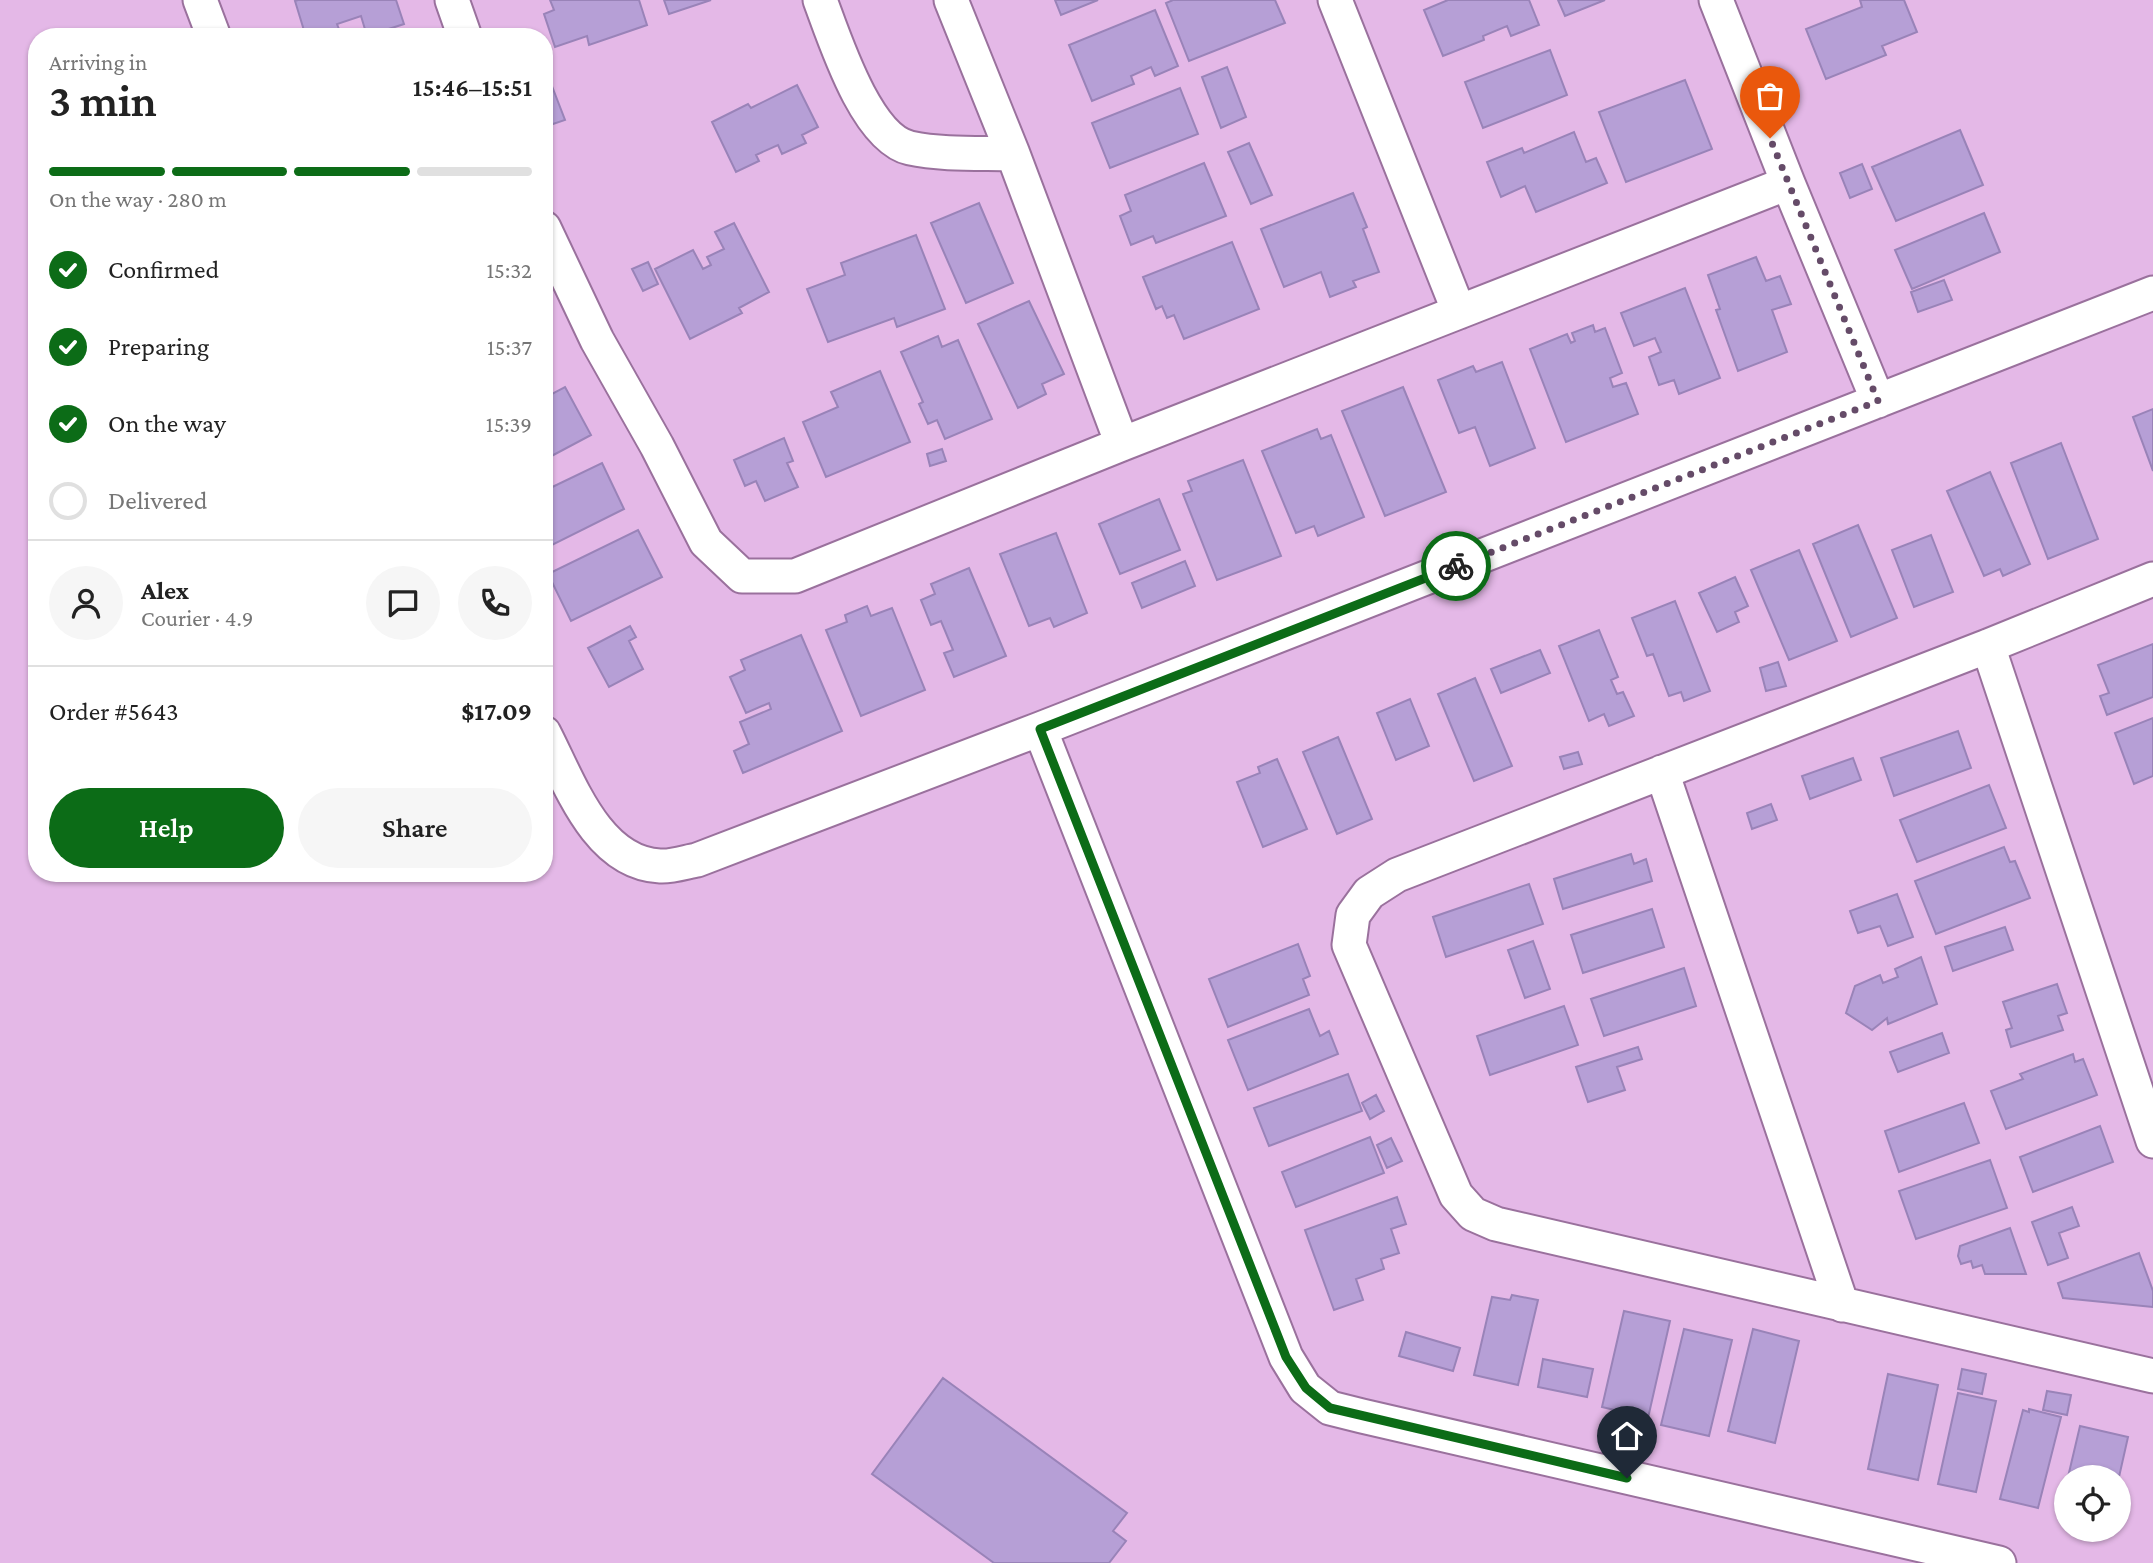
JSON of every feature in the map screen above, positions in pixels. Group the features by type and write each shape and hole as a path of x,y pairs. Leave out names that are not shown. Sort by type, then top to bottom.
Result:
{"street":[{"path":"200,0 211,28"},
{"path":"452,0 462,28"},
{"path":"820,0 869,114 886,135 908,147 1013,154"},
{"path":"951,0 1013,154 1122,444"},
{"path":"1335,0 1460,312"},
{"path":"1716,0 1878,401"},
{"path":"553,247 597,340 657,446 706,542 742,576 795,576 1122,444 1788,183"},
{"path":"553,750 590,820 609,844 631,861 661,867 697,860 1040,729 2153,293"},
{"path":"2153,579 1989,646 1397,874 1369,893 1353,915 1349,945 1456,1195 1473,1214 1496,1224 2153,1376"},
{"path":"1989,646 2153,1141"},
{"path":"1040,729 1286,1357 1306,1388 1330,1408 1999,1563"},
{"path":"1662,772 1842,1305"}],"building":[{"path":"396,0 404,24 392,28 365,28 361,16 337,24 339,28 303,28 295,1"},
{"path":"550,0 639,0 647,25 589,45 587,36 555,47 553,28 549,28 544,14 554,10"},
{"path":"664,0 711,0 669,14"},
{"path":"1055,0 1098,0 1061,15"},
{"path":"1173,0 1275,0 1285,23 1189,61 1166,3"},
{"path":"1448,0 1529,0 1539,25 1511,36 1507,26 1483,36 1484,40 1443,56 1424,10"},
{"path":"1558,0 1605,0 1565,16"},
{"path":"1860,0 1904,0 1917,32 1882,46 1886,55 1826,79 1806,29 1862,7"},
{"path":"1155,10 1178,66 1155,76 1151,67 1131,76 1134,84 1092,101 1069,45"},
{"path":"1550,50 1567,95 1483,128 1465,82"},
{"path":"1227,67 1246,117 1221,128 1202,77"},
{"path":"1685,80 1712,149 1626,182 1599,112"},
{"path":"797,85 818,127 802,135 806,143 782,154 778,145 756,155 759,161 736,172 712,122 748,104 751,108"},
{"path":"1180,88 1198,134 1110,168 1092,123"},
{"path":"553,89 565,120 553,124"},
{"path":"1960,130 1983,185 1896,221 1872,167"},
{"path":"1574,132 1586,162 1596,158 1607,183 1536,212 1525,186 1501,197 1487,162 1522,148 1524,153"},
{"path":"1249,143 1272,195 1251,204 1228,152"},
{"path":"1204,163 1226,216 1156,243 1153,236 1131,245 1120,216 1131,211 1125,195"},
{"path":"1862,164 1872,189 1850,198 1840,173"},
{"path":"1353,193 1367,227 1363,229 1379,272 1353,281 1356,287 1330,297 1321,272 1284,287 1261,229"},
{"path":"979,203 1013,283 966,303 931,223"},
{"path":"1984,213 2000,252 1912,289 1895,250"},
{"path":"734,223 769,292 739,308 742,313 690,339 655,269 693,250 703,269 711,265 707,257 724,249 715,232"},
{"path":"916,235 945,309 897,327 894,318 828,342 807,289 845,275 841,263"},
{"path":"1232,242 1259,309 1184,339 1174,315 1167,318 1162,306 1156,309 1143,277"},
{"path":"1756,257 1766,281 1780,276 1791,304 1772,310 1787,352 1738,371 1716,310 1720,309 1708,275"},
{"path":"648,262 658,284 643,291 632,269"},
{"path":"1944,280 1952,300 1918,312 1911,292"},
{"path":"1685,288 1720,378 1679,394 1674,380 1659,385 1649,357 1661,352 1655,338 1634,346 1621,313"},
{"path":"1029,301 1064,374 1042,384 1046,394 1018,408 978,324"},
{"path":"1593,325 1595,332 1605,328 1622,373 1610,378 1613,387 1626,383 1638,414 1566,442 1530,349 1567,334 1571,343 1575,341 1572,333"},
{"path":"938,336 942,347 958,340 992,419 945,439 937,420 928,424 919,404 923,402 901,352"},
{"path":"1502,362 1535,448 1490,466 1475,427 1459,433 1438,380 1473,366 1476,372"},
{"path":"880,371 910,442 826,477 803,422 838,407 831,392"},
{"path":"565,387 591,435 553,455 553,393"},
{"path":"1403,387 1446,492 1385,516 1342,411"},
{"path":"2153,409 2153,471 2133,417"},
{"path":"1317,429 1321,439 1331,435 1364,517 1318,536 1314,526 1296,533 1262,451"},
{"path":"784,438 793,461 787,463 798,487 765,501 756,481 745,486 734,460"},
{"path":"2061,443 2098,539 2048,559 2011,463"},
{"path":"942,449 946,461 930,466 927,454"},
{"path":"1243,460 1281,556 1217,580 1183,494 1192,491 1188,481"},
{"path":"602,463 624,509 553,544 553,487"},
{"path":"1990,472 2030,564 2003,576 2000,569 1984,576 1947,491"},
{"path":"1159,499 1180,550 1120,574 1099,524"},
{"path":"1858,525 1897,618 1851,637 1813,544"},
{"path":"638,530 662,577 571,621 553,584 553,572"},
{"path":"1056,533 1087,613 1054,627 1050,618 1029,626 1000,554"},
{"path":"1931,535 1953,592 1914,607 1892,550"},
{"path":"1799,550 1837,641 1789,660 1751,570"},
{"path":"1185,561 1195,586 1142,608 1132,583"},
{"path":"969,568 1006,656 954,677 944,653 953,650 941,621 931,625 921,600 935,594 931,584"},
{"path":"1735,577 1748,606 1735,612 1739,622 1717,632 1699,593"},
{"path":"1675,601 1710,691 1684,701 1681,692 1669,696 1653,654 1647,656 1632,618"},
{"path":"867,606 871,616 892,608 925,690 861,716 826,630 847,622 845,615"},
{"path":"630,626 636,637 629,641 643,669 609,687 588,648"},
{"path":"1599,630 1618,677 1611,680 1617,694 1623,692 1634,716 1609,726 1604,714 1589,721 1559,646"},
{"path":"801,635 842,731 743,773 734,751 749,744 740,722 771,709 769,703 746,713 730,677 745,670 741,660"},
{"path":"2153,644 2153,697 2107,715 2100,696 2109,693 2098,665"},
{"path":"1540,650 1550,673 1501,693 1491,669"},
{"path":"1778,662 1786,686 1766,691 1760,668"},
{"path":"1475,678 1512,766 1474,781 1438,694"},
{"path":"1410,699 1429,746 1396,760 1377,713"},
{"path":"2153,718 2153,776 2134,784 2115,733"},
{"path":"1958,731 1971,768 1894,796 1881,758"},
{"path":"1338,737 1372,819 1337,834 1303,752"},
{"path":"1578,752 1582,764 1564,769 1560,757"},
{"path":"1853,758 1861,780 1810,799 1802,776"},
{"path":"1277,759 1307,829 1263,847 1237,782 1260,773 1258,767"},
{"path":"1989,785 2006,828 1917,862 1900,820"},
{"path":"1771,804 1777,820 1752,829 1747,813"},
{"path":"2004,847 2010,862 2015,861 2030,898 1936,934 1915,881"},
{"path":"1631,854 1634,864 1646,859 1652,881 1563,909 1554,879"},
{"path":"1529,884 1543,924 1446,957 1433,917"},
{"path":"1897,894 1913,937 1888,946 1880,926 1858,933 1850,911"},
{"path":"1652,909 1664,947 1583,973 1571,935"},
{"path":"2005,927 2013,950 1953,971 1945,947"},
{"path":"1533,941 1550,989 1525,998 1508,950"},
{"path":"1298,944 1310,976 1303,979 1309,995 1228,1027 1209,979"},
{"path":"1921,957 1937,1004 1888,1024 1887,1018 1872,1030 1846,1013 1855,986 1880,975 1883,983 1898,977 1895,969"},
{"path":"1684,968 1696,1006 1604,1036 1591,999"},
{"path":"2057,984 2067,1013 2058,1016 2063,1030 2011,1047 2006,1030 2012,1028 2003,1002"},
{"path":"1564,1006 1578,1045 1490,1075 1477,1036"},
{"path":"1309,1009 1320,1036 1329,1031 1338,1054 1248,1090 1228,1040"},
{"path":"1942,1033 1949,1053 1898,1072 1890,1052"},
{"path":"1638,1047 1642,1059 1617,1067 1625,1090 1588,1102 1576,1067"},
{"path":"2073,1054 2075,1062 2083,1059 2097,1095 2006,1129 1991,1091 2023,1079 2020,1074"},
{"path":"1348,1074 1362,1111 1269,1146 1254,1108"},
{"path":"1376,1095 1384,1111 1370,1119 1362,1103"},
{"path":"1964,1103 1979,1143 1899,1172 1885,1131"},
{"path":"2100,1126 2113,1162 2033,1192 2020,1157"},
{"path":"1370,1137 1384,1173 1296,1207 1282,1172"},
{"path":"1391,1138 1402,1161 1387,1168 1377,1145"},
{"path":"1990,1160 2007,1208 1916,1239 1899,1191"},
{"path":"1397,1197 1406,1224 1391,1229 1399,1253 1381,1259 1384,1269 1356,1279 1363,1300 1334,1310 1305,1230"},
{"path":"2072,1207 2079,1226 2059,1233 2068,1258 2048,1265 2032,1222"},
{"path":"2010,1228 2026,1274 1985,1274 1982,1265 1973,1268 1971,1261 1961,1264 1958,1256 1960,1246"},
{"path":"2139,1253 2153,1291 2153,1307 2063,1298 2058,1283"},
{"path":"1512,1295 1538,1300 1518,1385 1474,1375 1492,1297 1510,1300"},
{"path":"1624,1311 1670,1321 1648,1418 1602,1407"},
{"path":"1684,1329 1732,1340 1709,1436 1661,1425"},
{"path":"1753,1329 1799,1341 1775,1443 1728,1431"},
{"path":"1406,1332 1460,1348 1453,1371 1399,1356"},
{"path":"1543,1359 1593,1369 1587,1397 1538,1387"},
{"path":"1962,1369 1986,1374 1982,1394 1958,1389"},
{"path":"1888,1374 1938,1385 1918,1480 1868,1469"},
{"path":"943,1378 1127,1513 1113,1531 1126,1541 1109,1563 994,1563 872,1474"},
{"path":"2047,1391 2071,1395 2067,1415 2043,1410"},
{"path":"1958,1393 1996,1401 1976,1492 1938,1484"},
{"path":"2029,1409 2061,1417 2038,1508 2000,1499 2023,1410 2029,1412"},
{"path":"2080,1426 2128,1437 2122,1465 2071,1465"}],"way so far":[{"path":"1456,566 1878,401 1770,138"}],"route":[{"path":"1456,566 1040,729 1286,1357 1306,1388 1330,1408 1627,1478"}]}
